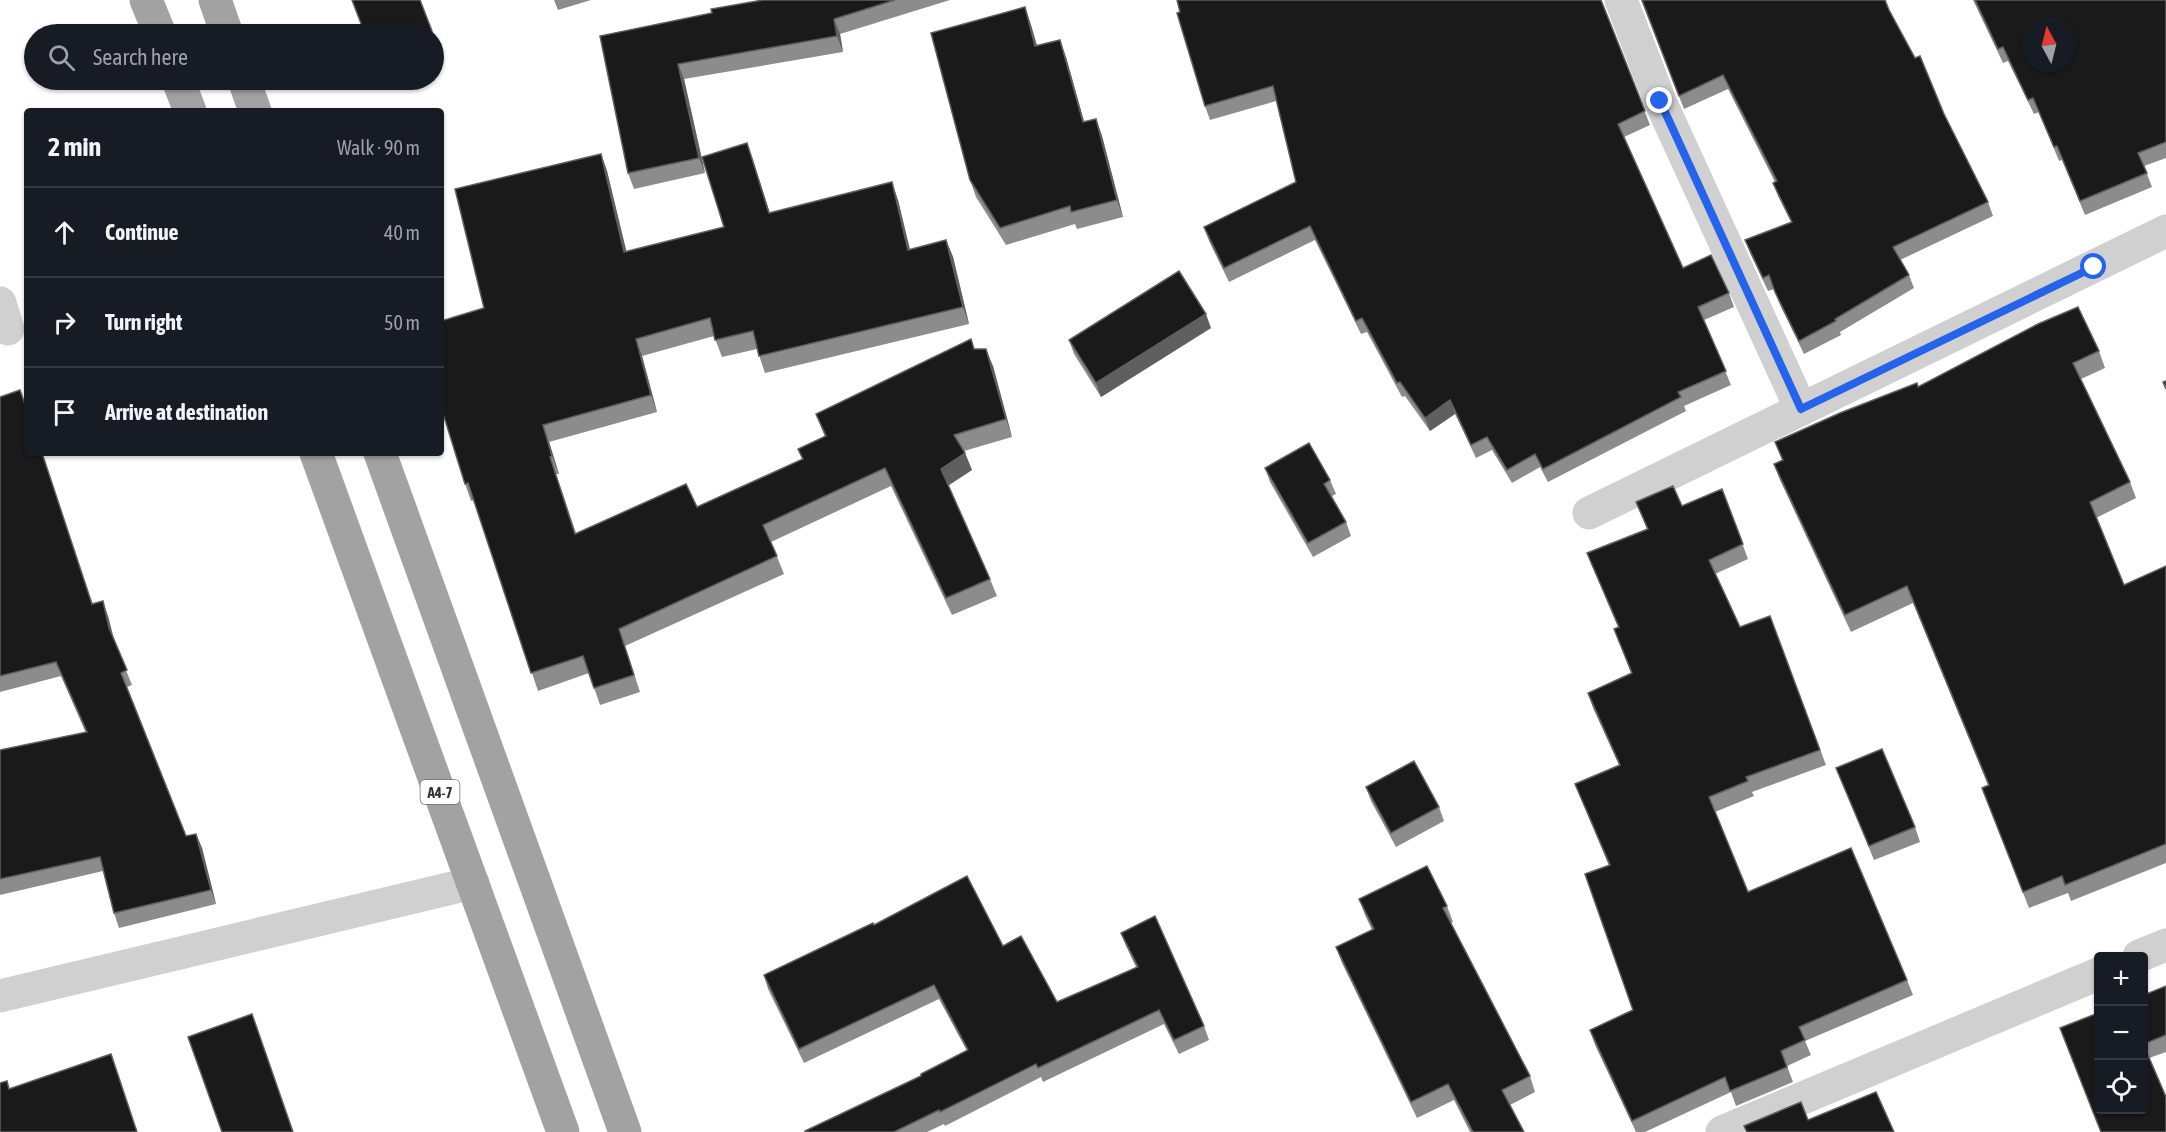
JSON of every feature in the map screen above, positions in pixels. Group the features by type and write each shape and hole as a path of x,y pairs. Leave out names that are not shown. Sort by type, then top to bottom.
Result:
{"highway":[{"path":"146,0 156,24"},
{"path":"182,90 189,108"},
{"path":"248,90 254,108"},
{"name":"A4-7","path":"317,456 563,1132"},
{"path":"381,456 625,1132"}],"street":[{"path":"1621,0 1660,101 1801,409"},
{"path":"1589,513 2166,231"},
{"path":"0,996 473,883"},
{"path":"2148,953 2166,945"},
{"path":"1722,1132 2094,976"}],"building":[{"path":"352,0 420,0 429,24 361,24"},
{"path":"763,0 895,0 834,19 837,36 678,64 699,158 628,173 600,36 712,13 711,9"},
{"path":"1177,0 1601,0 1645,111 1618,124 1683,268 1711,255 1729,293 1698,307 1726,371 1678,392 1681,397 1543,469 1535,454 1507,470 1487,437 1471,445 1450,400 1425,418 1400,382 1397,383 1362,318 1356,321 1310,226 1224,268 1204,227 1296,182 1273,86 1205,106 1177,13 1180,12"},
{"path":"1642,0 1885,0 1915,58 1920,56 1944,114 1988,202 1893,247 1909,275 1835,319 1836,321 1799,341 1769,275 1763,278 1745,240 1792,222 1773,183 1777,181 1723,75 1679,96"},
{"path":"1975,0 2166,0 2166,142 2138,153 2147,173 2080,201 2057,146 2054,147 2033,98 2028,100 2003,47 1998,49"},
{"path":"1025,7 1035,46 1060,40 1083,122 1096,119 1117,200 1071,212 1070,206 1000,228 970,180 931,33"},
{"path":"747,143 769,213 892,182 908,250 946,240 963,307 759,356 753,331 715,340 710,318 636,339 651,395 543,425 552,456 550,457 575,534 686,484 697,507 803,459 798,449 826,436 816,414 971,339 974,349 986,349 1006,419 954,435 965,453 941,469 990,579 946,598 885,468 763,525 777,556 619,629 634,675 594,688 583,656 531,673 444,417 444,320 484,308 455,189 601,154 624,252 724,227 702,157"},
{"path":"1179,271 1206,314 1096,383 1069,340"},
{"path":"2078,307 2099,351 2073,363 2130,482 2090,502 2124,585 2166,566 2166,844 2065,885 2062,876 2023,892 1982,788 1989,785 1907,586 1845,615 1774,464 1783,460 1775,442 1840,413 1917,383 1918,387 2038,324"},
{"path":"20,390 24,401 24,456 43,456 92,604 103,601 109,628 127,670 121,673 186,836 196,834 211,890 114,913 100,857 0,879 0,750 87,732 56,662 0,676 0,397"},
{"path":"1309,443 1330,480 1324,484 1346,522 1308,543 1265,468"},
{"path":"1673,486 1682,506 1722,489 1743,544 1709,560 1740,627 1770,616 1820,750 1746,777 1748,781 1709,797 1748,892 1851,848 1907,980 1799,1027 1805,1040 1781,1051 1787,1067 1730,1091 1725,1077 1632,1121 1590,1030 1633,1010 1585,874 1610,865 1575,784 1620,765 1588,693 1632,673 1614,629 1619,627 1587,553 1648,529 1636,502"},
{"path":"1882,749 1915,827 1869,846 1836,768"},
{"path":"1414,761 1439,807 1391,833 1366,787"},
{"path":"1427,866 1447,906 1443,908 1530,1076 1502,1090 1524,1132 1473,1132 1448,1084 1411,1102 1336,947 1374,929 1359,899"},
{"path":"967,876 1003,946 1021,936 1057,1002 1138,967 1121,933 1155,916 1204,1026 1174,1040 1159,1010 1038,1068 1036,1064 940,1112 939,1110 894,1132 806,1132 921,1076 968,1050 934,985 799,1049 764,975 873,923 874,925"},
{"path":"2166,986 2166,1035 2148,1042 2148,1006 2148,993"},
{"path":"252,1014 293,1132 222,1132 188,1037"},
{"path":"2094,1015 2094,1114 2148,1114 2148,1055 2166,1097 2166,1132 2101,1132 2060,1028"},
{"path":"111,1054 137,1132 0,1132 0,1083 7,1081 9,1089"},
{"path":"1876,1092 1894,1132 1747,1132 1744,1126 1801,1102 1808,1120"}],"route":[{"path":"1660,101 1801,409 2094,267"}]}
